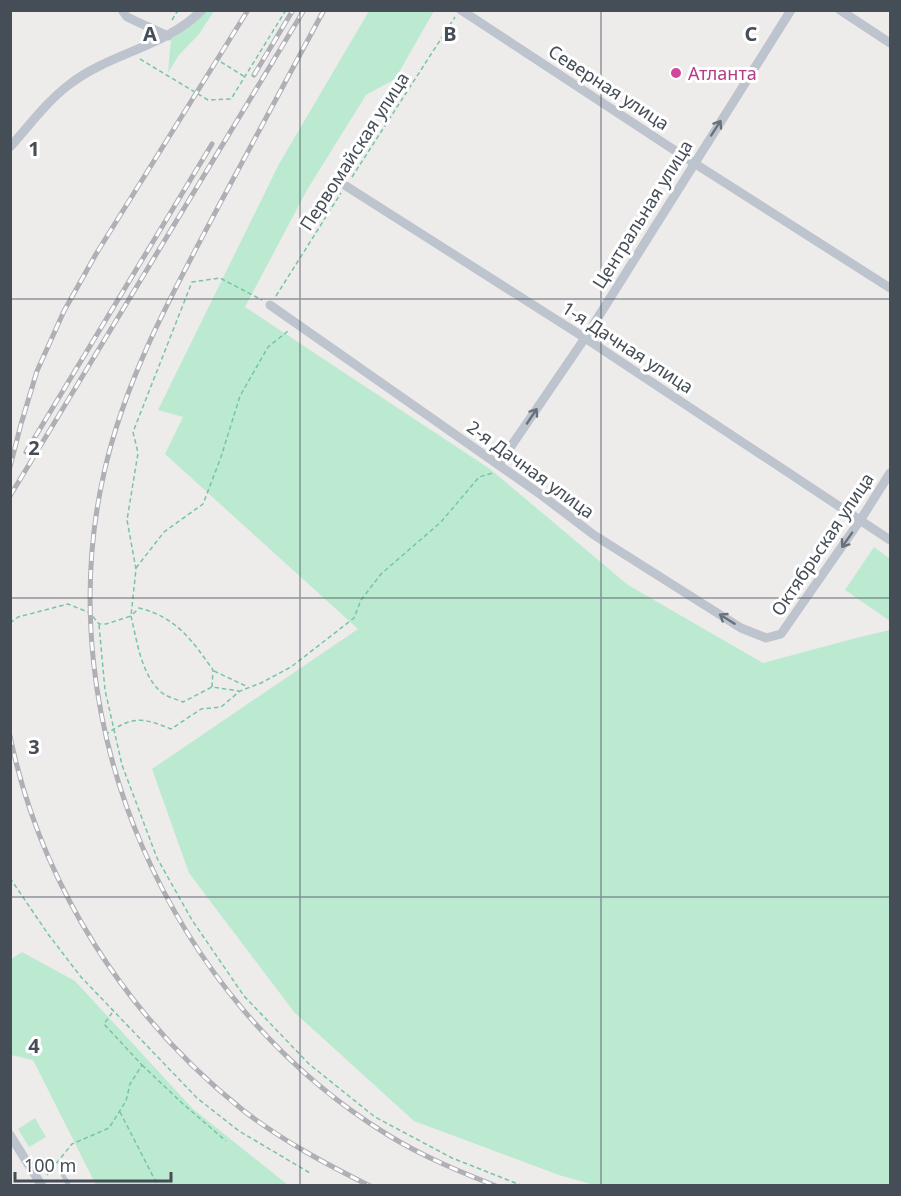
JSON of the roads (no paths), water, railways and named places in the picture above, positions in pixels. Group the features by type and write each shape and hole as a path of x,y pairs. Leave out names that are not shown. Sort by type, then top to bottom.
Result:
{"street":[{"path":"122,10 128,18 168,36"},
{"path":"10,147 70,84 96,68 168,36 202,10"},
{"name":"Северная улица","path":"460,10 891,288"},
{"name":"Центральная улица","path":"499,464 585,338 791,10"},
{"path":"840,10 891,43"},
{"name":"1-я Дачная улица","path":"346,186 585,338 891,540"},
{"name":"2-я Дачная улица","path":"270,305 499,464 594,536 741,628 766,638 781,634"},
{"name":"Октябрьская улица","path":"781,634 891,473"},
{"path":"10,1135 41,1184"}],"lane":[{"path":"63,1175 69,1185"}],"railway":[{"path":"10,467 37,371 64,311 96,254 248,10"},
{"path":"254,75 293,10"},
{"path":"10,496 304,10"},
{"path":"324,10 171,297 125,400 104,473 91,568 94,663 111,757 143,848 187,933 244,1010 311,1078 388,1135 440,1163 496,1186"},
{"path":"26,452 212,144"},
{"path":"10,736 24,791 43,844 94,944 126,990 162,1034 201,1074 244,1111 305,1152 370,1186"}],"place":[{"name":"Атланта","path":"676,73"}]}
